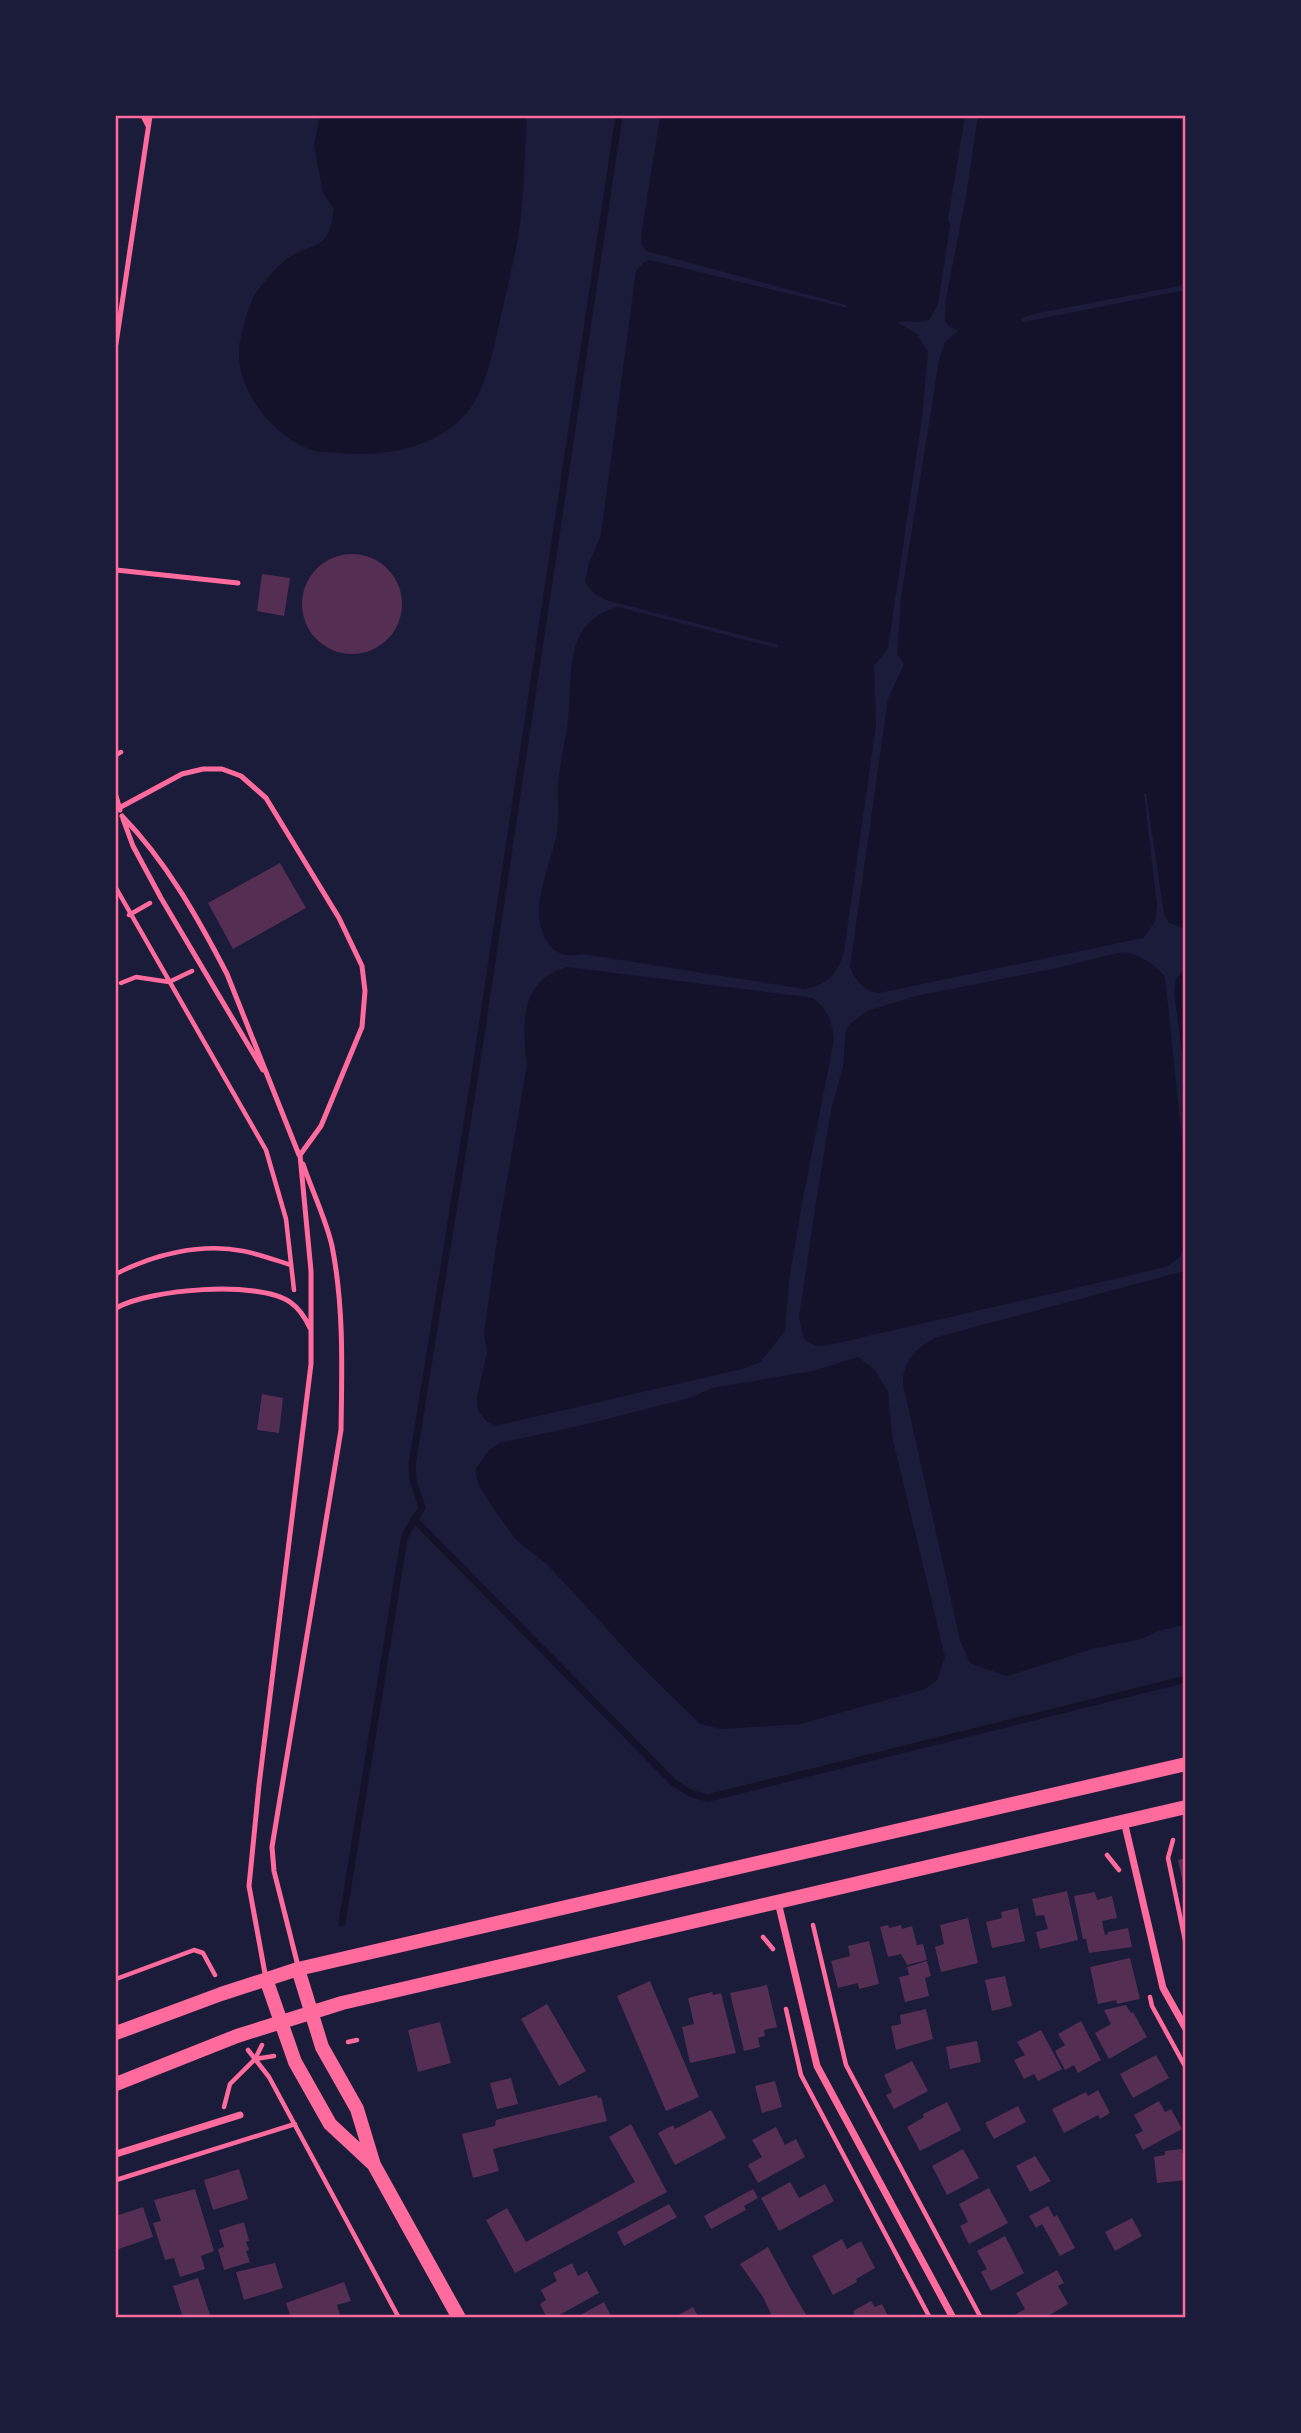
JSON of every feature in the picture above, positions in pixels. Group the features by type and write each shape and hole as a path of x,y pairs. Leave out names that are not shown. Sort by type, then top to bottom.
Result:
{"main road":[{"path":"116,2034 298,1969 1185,1763"},
{"path":"116,2084 237,2036 342,2003 1185,1807"},
{"path":"298,1969 322,2047 357,2109 374,2165 459,2318"},
{"path":"266,1979 295,2062 330,2123 374,2165"}],"street":[{"path":"1124,1821 1163,1988 1185,2029"},
{"path":"778,1902 817,2066 953,2318"},
{"path":"116,2154 240,2115"}],"lane":[{"path":"143,116 148,127"},
{"path":"116,344 150,116"},
{"path":"116,295 123,296"},
{"path":"116,570 238,583"},
{"path":"119,808 182,774 203,769 222,769 241,776 266,798 338,918 362,965 365,991 362,1027 321,1126 300,1155 312,1271 311,1364 249,1886 266,1979"},
{"path":"116,796 133,846 273,1087"},
{"path":"122,816 138,832 179,887 218,956 300,1155 332,1244 341,1319 341,1430 272,1847 274,1871 298,1969"},
{"path":"116,1308 159,1293 197,1289 271,1294 296,1307 311,1331"}],"path":[{"path":"116,888 266,1150 286,1219 296,1307"},
{"path":"121,984 136,977 169,982 201,966"},
{"path":"116,1274 167,1254 207,1248 243,1251 291,1265"},
{"path":"1173,1840 1168,1858 1185,1945"},
{"path":"813,1925 845,2065 981,2318"},
{"path":"116,1979 194,1950 203,1953 215,1975"},
{"path":"348,2042 357,2040"},
{"path":"247,2049 269,2077 399,2318"},
{"path":"220,2122 230,2084 254,2059 275,2056"},
{"path":"116,2180 295,2124"}],"shaded area":[{"path":"320,116 527,116 518,237 495,340 480,392 463,417 449,429 432,439 395,451 357,454 322,452 298,443 271,423 260,410 244,381 240,365 241,337 253,298 284,261 325,239 332,223 334,209 323,193 314,145"},
{"path":"660,116 965,116 948,219 950,225 938,304 929,320 898,323 917,334 928,352 922,417 888,648 874,666 876,725 844,951 831,977 805,989 583,954 561,954 547,942 539,917 541,894 557,834 558,783 573,655 578,639 589,622 618,607 777,648 779,645 606,600 595,594 585,582 589,563 601,535 636,271 644,262 650,260 848,308 846,305 646,251 641,236"},
{"path":"978,116 1185,116 1185,285 1032,314 1020,319 1024,322 1185,292 1185,929 1169,923 1164,914 1146,793 1157,906 1155,922 1143,938 879,993 861,984 850,967 888,699 904,664 897,654 901,598 939,361 945,342 959,330 950,327 945,321 946,299"},
{"path":"1123,952 1146,960 1165,977 1185,1169 1185,1247 1179,1258 1166,1267 829,1345 817,1346 804,1340 799,1317 831,1110 843,1067 846,1030 851,1023 867,1011 916,996"},
{"path":"567,967 813,998 828,1017 834,1040 789,1280 785,1331 760,1362 742,1369 495,1426 487,1422 478,1411 477,1397 487,1352 484,1334 498,1232 527,1065 525,1019 532,993 540,982"},
{"path":"1185,969 1185,1076 1174,992 1176,979"},
{"path":"1185,1271 1185,1625 1161,1630 1141,1639 1092,1649 1007,1676 970,1663 960,1640 903,1384 908,1361 917,1350 937,1337"},
{"path":"858,1357 875,1370 888,1392 892,1436 945,1657 937,1680 925,1689 800,1724 720,1729 699,1723 638,1663 548,1565 517,1541 479,1486 475,1470 489,1450 500,1443 690,1398 712,1388 813,1371"}],"building":[{"path":"352,554 380,562 394,576 402,604 394,632 380,646 352,654 324,646 310,632 302,604 310,576 324,562"},
{"path":"262,574 290,578 284,616 257,611"},
{"path":"280,863 306,908 233,949 208,903"},
{"path":"262,1394 283,1398 279,1433 257,1430"},
{"path":"1186,1858 1186,1888 1184,1888 1178,1860"},
{"path":"1067,1891 1078,1940 1040,1949 1036,1932 1048,1929 1044,1915 1036,1916 1032,1899"},
{"path":"1095,1892 1097,1900 1112,1896 1117,1918 1102,1921 1105,1935 1128,1928 1132,1947 1089,1953 1086,1939 1083,1939 1074,1896"},
{"path":"1018,1908 1025,1941 992,1948 986,1922 1002,1918 1001,1912"},
{"path":"968,1918 978,1963 941,1972 935,1947 944,1944 940,1925"},
{"path":"888,1925 889,1928 901,1925 902,1929 912,1926 917,1945 923,1944 927,1960 907,1965 901,1954 888,1957 880,1927"},
{"path":"869,1941 879,1984 859,1989 858,1983 838,1988 831,1961 850,1956 848,1946"},
{"path":"1130,1958 1140,1999 1117,2004 1116,2000 1098,2004 1090,1967"},
{"path":"927,1961 931,1976 925,1978 929,1996 905,2002 899,1977 909,1975 907,1967"},
{"path":"1005,1976 1012,2006 992,2011 985,1980"},
{"path":"650,1981 699,2097 666,2111 617,1996"},
{"path":"767,1985 777,2027 764,2030 765,2036 758,2038 760,2047 744,2051 730,1993"},
{"path":"712,1992 713,1995 721,1993 736,2053 690,2063 682,2027 694,2024 688,1998"},
{"path":"547,2004 586,2071 559,2086 521,2019"},
{"path":"1126,2005 1147,2037 1109,2059 1095,2033 1111,2024 1104,2010"},
{"path":"926,2009 933,2039 896,2050 891,2026 901,2024 900,2015"},
{"path":"1081,2021 1101,2060 1078,2073 1074,2065 1065,2070 1055,2051 1065,2045 1058,2034"},
{"path":"440,2022 451,2063 418,2072 408,2030"},
{"path":"1041,2030 1062,2069 1038,2081 1034,2074 1024,2079 1014,2060 1025,2055 1017,2042"},
{"path":"977,2041 981,2062 950,2069 946,2047"},
{"path":"1156,2055 1169,2078 1133,2098 1120,2074"},
{"path":"912,2061 928,2091 894,2109 886,2095 892,2092 884,2075"},
{"path":"511,2078 518,2104 497,2109 490,2083"},
{"path":"775,2081 782,2107 762,2113 755,2086"},
{"path":"1098,2090 1110,2113 1100,2119 1098,2115 1064,2133 1052,2109 1086,2092 1088,2096"},
{"path":"597,2095 598,2098 601,2097 607,2121 493,2149 499,2171 473,2178 462,2134 495,2126 496,2120"},
{"path":"1159,2101 1165,2112 1171,2109 1182,2129 1143,2150 1135,2135 1143,2131 1134,2115"},
{"path":"947,2102 961,2130 920,2151 907,2127 924,2117 923,2114"},
{"path":"1018,2106 1026,2122 994,2139 985,2123"},
{"path":"711,2110 726,2138 675,2165 658,2133 673,2125 675,2129"},
{"path":"631,2124 667,2192 515,2273 486,2220 507,2208 526,2242 635,2182 609,2137"},
{"path":"776,2127 785,2145 796,2139 805,2157 758,2183 748,2165 762,2157 752,2140"},
{"path":"963,2149 979,2178 947,2195 932,2166"},
{"path":"1182,2149 1182,2153 1186,2153 1186,2180 1157,2183 1154,2157 1165,2155 1165,2151"},
{"path":"1035,2156 1051,2181 1030,2192 1016,2166"},
{"path":"239,2169 248,2199 213,2210 204,2180"},
{"path":"790,2182 799,2198 825,2184 834,2201 779,2231 761,2198"},
{"path":"989,2188 1008,2223 969,2244 960,2226 968,2222 959,2204"},
{"path":"195,2189 214,2251 201,2256 205,2269 180,2277 174,2258 165,2260 153,2223 161,2221 154,2200"},
{"path":"753,2189 758,2198 744,2206 746,2210 711,2229 704,2216"},
{"path":"669,2204 677,2217 624,2246 617,2232"},
{"path":"1048,2206 1054,2217 1057,2215 1075,2248 1060,2256 1042,2224 1036,2228 1029,2216"},
{"path":"143,2207 153,2237 116,2250 116,2216"},
{"path":"1132,2218 1142,2236 1115,2251 1105,2232"},
{"path":"244,2222 249,2241 246,2242 249,2250 246,2251 250,2262 224,2270 218,2249 224,2247 219,2230"},
{"path":"1005,2236 1024,2273 991,2291 981,2272 987,2269 977,2251"},
{"path":"842,2239 847,2249 861,2241 875,2268 833,2295 812,2256"},
{"path":"768,2247 808,2318 770,2318 771,2314 763,2297 740,2264"},
{"path":"275,2263 283,2288 244,2300 236,2272"},
{"path":"572,2263 578,2276 587,2271 599,2293 554,2318 547,2318 540,2304 546,2300 541,2290 557,2281 553,2273"},
{"path":"1057,2270 1064,2283 1058,2286 1068,2304 1045,2318 1009,2318 1025,2309 1016,2293"},
{"path":"198,2278 211,2318 183,2318 173,2286"},
{"path":"344,2282 351,2301 337,2305 341,2318 291,2318 286,2303"},
{"path":"871,2301 875,2307 882,2304 889,2318 856,2318 853,2311"},
{"path":"604,2302 612,2318 575,2318"},
{"path":"693,2307 699,2318 673,2318"}],"waterway":[{"path":"342,1923 404,1539 422,1507 413,1480 412,1465 475,1074 619,116"},
{"path":"414,1519 674,1783 692,1794 708,1798 1186,1679"}]}
